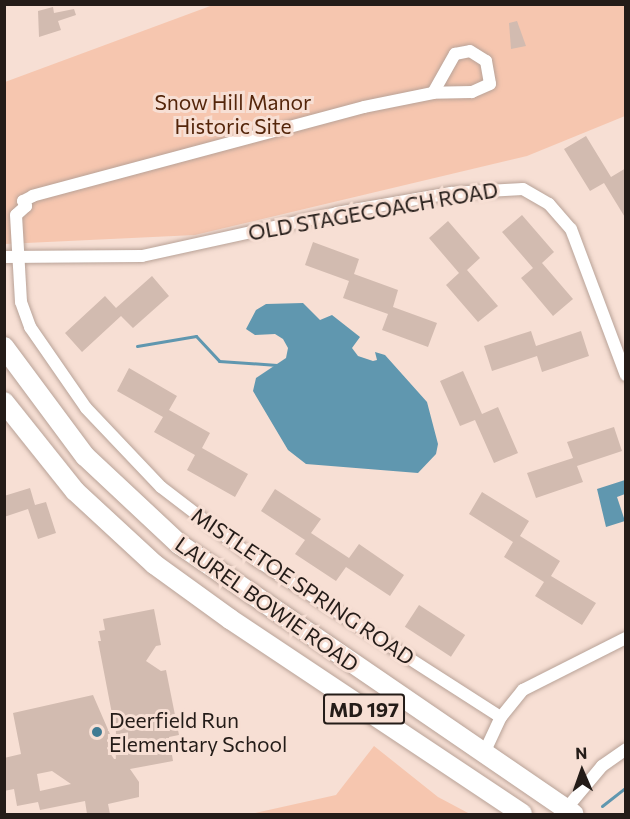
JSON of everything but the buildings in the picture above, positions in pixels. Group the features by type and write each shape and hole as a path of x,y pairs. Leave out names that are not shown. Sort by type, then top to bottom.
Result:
{"main road":[{"name":"LAUREL BOWIE ROAD","path":"4,347 60,426 146,517 216,572 485,751 569,812"},
{"name":"LAUREL BOWIE ROAD","path":"4,402 75,491 154,564 364,709 522,814"},
{"path":"289,622 296,642 357,683 364,709"}],"street":[{"path":"470,51 486,61 490,84 472,92 434,93 455,54 470,51"},
{"name":"MISTLETOE SPRING ROAD","path":"434,93 364,107 72,184 23,201 26,206 16,215 11,257 21,302 30,327 86,408 138,465 221,536 501,717"},
{"name":"OLD STAGECOACH ROAD","path":"11,257 142,256 440,195 502,188 523,189 541,198 571,229 626,375"},
{"path":"485,751 501,717 534,682 626,638"},
{"path":"569,812 602,766 626,749"}],"green space":[{"name":"Snow Hill Manor Historic Site","path":"213,5 625,5 625,116 527,156 195,235 5,244 5,82"},
{"path":"374,746 438,797 470,814 251,814 336,795"}],"water":[{"path":"303,303 320,320 332,315 360,337 352,348 358,356 373,361 377,360 375,352 385,355 427,402 438,444 436,454 418,473 306,464 288,450 253,391 256,378 286,358 288,348 283,339 275,334 255,335 246,329 256,310 266,304"},
{"path":"625,480 625,494 617,497 625,521 606,527 597,489"}],"waterway":[{"path":"137,346 196,336 219,361 277,365"},
{"path":"602,806 626,787"}],"place":[{"name":"Deerfield Run Elementary School","path":"97,732"}]}
